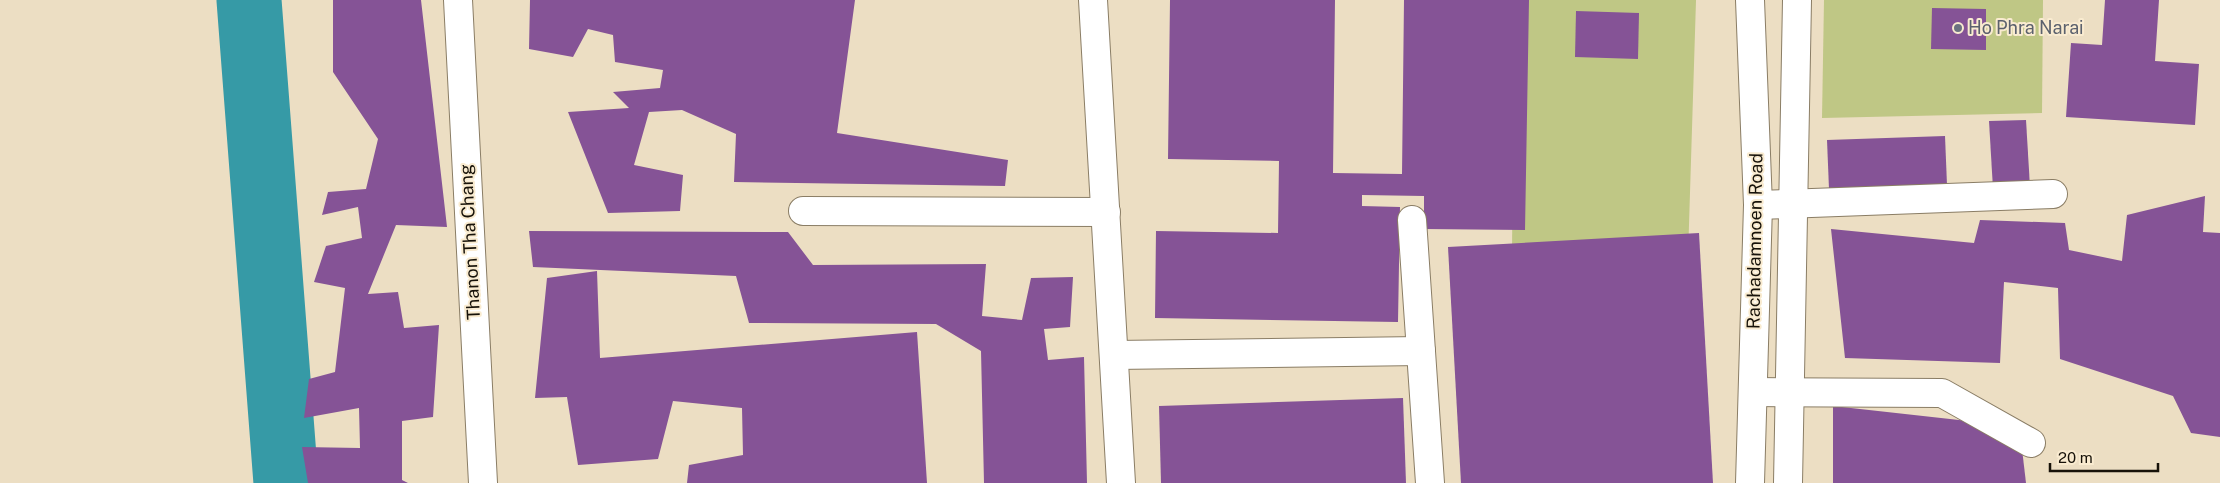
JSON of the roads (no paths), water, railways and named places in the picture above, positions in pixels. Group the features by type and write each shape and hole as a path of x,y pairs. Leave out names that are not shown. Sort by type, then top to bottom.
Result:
{"street":[{"name":"Thanon Tha Chang","path":"458,0 483,483"},
{"path":"1093,0 1121,483"},
{"name":"Rachadamnoen Road","path":"1750,0 1758,205 1750,483"},
{"path":"1788,483 1797,0"},
{"path":"1758,205 2053,194"},
{"path":"803,211 1106,212"},
{"path":"1412,220 1430,483"},
{"path":"1114,355 1421,351"},
{"path":"1753,392 1942,393 2031,443"}],"waterway":[{"path":"249,0 286,483"}],"place":[{"name":"Ho Phra Narai","path":"1958,28"}]}
